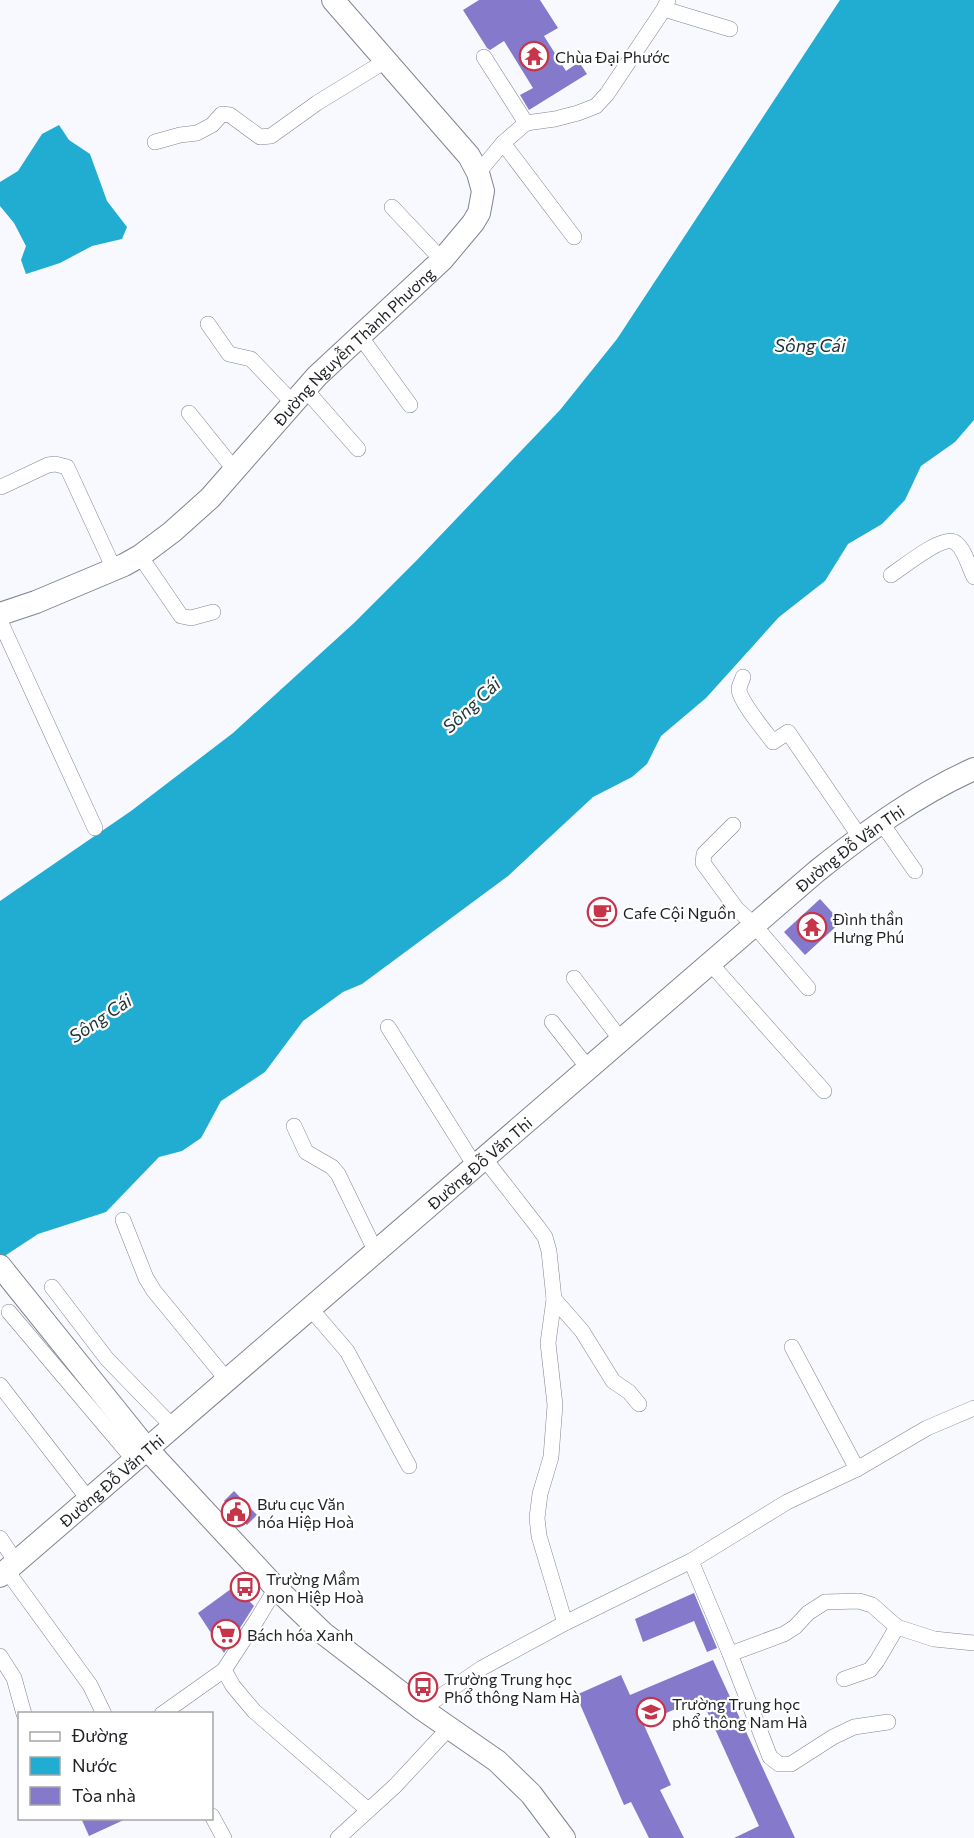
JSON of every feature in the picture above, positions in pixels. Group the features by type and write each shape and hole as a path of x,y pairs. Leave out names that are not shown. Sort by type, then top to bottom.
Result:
{"main road":[{"name":"Đường Nguyễn Thành Phương","path":"0,614 114,569 140,556 172,532 196,511 299,396 442,260 479,213 483,191 478,173 462,147 333,0"},
{"name":"Đường Đỗ Văn Thi","path":"8,1570 817,871 881,822 937,788 974,770"},
{"path":"0,1266 90,1379 141,1455 323,1633 422,1709 497,1761 531,1794 564,1838"}],"street":[{"path":"478,173 503,143 526,123 566,116 596,106 607,94 666,5 730,29"},
{"path":"484,57 526,123"},
{"path":"155,142 197,133 212,125 222,114 230,115 260,137 267,137 387,60"},
{"path":"503,143 574,237"},
{"path":"392,207 442,260"},
{"path":"208,324 229,354 251,359 299,396 358,449"},
{"path":"360,336 410,405"},
{"path":"189,413 234,469"},
{"path":"1,487 48,465 67,467 114,569"},
{"path":"891,575 938,544 950,540 956,543 961,550 974,577"},
{"path":"140,556 181,616 191,618 213,612"},
{"path":"0,621 95,828"},
{"path":"743,677 739,690 755,719 773,742 788,732 860,837"},
{"path":"881,822 915,871"},
{"path":"733,825 704,854 702,858 704,863 736,908 754,925 808,988"},
{"path":"710,963 824,1091"},
{"path":"574,978 621,1040"},
{"path":"552,1022 588,1068"},
{"path":"388,1027 479,1162 545,1237 549,1251 554,1299 548,1343 555,1405 551,1457 540,1494 537,1518 539,1536 565,1623"},
{"path":"294,1126 306,1152 332,1167 338,1174 376,1252"},
{"path":"123,1220 146,1278 154,1291 227,1380"},
{"path":"52,1287 107,1359 172,1427"},
{"path":"554,1299 582,1331 614,1381 629,1392 639,1404"},
{"path":"310,1308 347,1351 409,1466"},
{"path":"9,1312 141,1455"},
{"path":"792,1347 857,1469"},
{"path":"0,1385 88,1500"},
{"path":"422,1709 482,1668 565,1623 691,1561 787,1502 857,1469 927,1428 974,1408"},
{"path":"0,1538 8,1570 90,1685 104,1712"},
{"path":"691,1561 770,1757 779,1764 790,1764 833,1737 854,1727 888,1722"},
{"path":"163,1712 224,1670 276,1588"},
{"path":"730,1654 795,1627 808,1613 825,1602 859,1601 872,1605 897,1627 934,1639 974,1643"},
{"path":"844,1679 870,1670 897,1627"},
{"path":"0,1656 15,1678 24,1712"},
{"path":"224,1670 233,1686 254,1711 368,1810"},
{"path":"338,1838 395,1786 449,1728"},
{"path":"213,1818 224,1838"}],"water":[{"name":"Sông Cái","path":"840,0 974,0 974,420 955,442 921,466 905,500 882,524 848,544 825,581 779,617 706,698 661,736 647,764 632,777 593,797 508,876 362,984 343,992 303,1021 265,1072 221,1101 201,1138 182,1151 159,1157 106,1212 38,1234 0,1259 0,901 131,811 233,733 354,623 560,410 617,339"},
{"path":"59,125 69,140 90,154 107,201 127,227 122,239 92,246 60,263 26,274 21,260 26,246 14,223 0,206 0,182 18,171 42,134"}],"building":[{"name":"Chùa Đại Phước","path":"479,0 540,0 558,28 544,36 566,71 579,62 587,74 529,110 520,95 533,88 504,41 490,50 487,48 463,10"},
{"name":"Đình thần Hưng Phú","path":"820,899 841,922 805,955 784,932"},
{"path":"234,1491 257,1515 247,1525 224,1501"},
{"name":"Bách hóa Xanh","path":"235,1586 254,1606 224,1653 198,1613"},
{"path":"694,1593 717,1648 707,1652 694,1621 643,1642 635,1619"},
{"path":"713,1660 795,1838 734,1838 759,1826 701,1698 643,1723 671,1785 660,1790 684,1838 649,1838 631,1802 624,1805 576,1695 621,1675 630,1695"},
{"path":"82,1820 124,1820 89,1836"}],"place":[{"name":"Chùa Đại Phước","path":"534,56"},
{"name":"Cafe Cội Nguồn","path":"602,912"},
{"name":"Đình thần Hưng Phú","path":"812,927"},
{"name":"Bưu cục Văn hóa Hiệp Hoà","path":"236,1512"},
{"name":"Trường Mầm non Hiệp Hoà","path":"245,1587"},
{"name":"Bách hóa Xanh","path":"226,1634"},
{"name":"Trường Trung học Phổ thông Nam Hà","path":"423,1687"},
{"name":"Trường Trung học phổ thông Nam Hà","path":"651,1712"}]}
